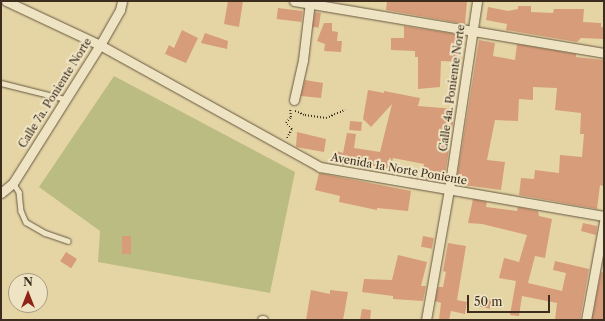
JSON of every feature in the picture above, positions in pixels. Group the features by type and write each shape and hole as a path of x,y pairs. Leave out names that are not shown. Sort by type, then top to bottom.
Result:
{"street":[{"name":"Avenida 1a Norte Poniente","path":"6,1 100,45 320,167 604,216"},
{"name":"Calle 7a. Poniente Norte","path":"1,193 13,183 100,45 120,10 122,1"},
{"path":"294,1 604,53"},
{"name":"Calle 4a. Poniente Norte","path":"426,320 450,189 477,1"},
{"path":"292,104 303,60 310,3"},
{"path":"586,320 604,222"}],"lane":[{"path":"1,83 65,99"},
{"path":"13,183 19,192 21,211 26,222 45,233 68,241"}],"path":[{"path":"292,104 305,115 326,118 345,110"},
{"path":"283,146 292,129 286,124 291,117"}],"green space":[{"path":"114,76 295,172 270,293 98,262 100,231 39,187"}],"building":[{"path":"228,1 243,1 239,27 224,24"},
{"path":"387,1 467,1 465,24 386,10"},
{"path":"518,6 531,6 531,12 553,13 554,9 584,9 583,22 601,23 601,27 604,27 604,39 581,38 577,42 506,30 507,24 486,20 488,7 508,11 518,9"},
{"path":"278,8 303,11 301,22 277,19"},
{"path":"315,12 321,13 319,28 313,27"},
{"path":"324,23 332,23 332,31 338,32 337,41 342,41 341,52 324,51 325,44 317,41"},
{"path":"404,26 462,35 461,62 441,61 440,87 418,89 418,57 415,57 415,51 391,50 391,38 404,38"},
{"path":"182,30 198,38 186,63 165,54 169,45 174,48"},
{"path":"205,33 228,41 227,49 201,43"},
{"path":"479,40 495,43 493,56 515,60 517,44 576,54 576,57 604,60 604,180 603,186 600,185 597,209 519,195 521,178 534,179 535,170 559,173 560,155 582,157 584,134 580,134 581,113 555,110 557,88 533,87 533,100 519,99 518,121 495,120 487,160 505,162 501,190 456,184"},
{"path":"305,80 323,83 321,98 301,96"},
{"path":"368,90 384,93 384,91 420,98 418,106 455,109 444,182 422,179 424,164 393,158 389,173 335,163 337,151 343,153 347,133 356,134 354,148 380,152 392,104 371,127 363,119"},
{"path":"350,121 362,122 361,131 349,130"},
{"path":"297,132 326,139 324,152 296,147"},
{"path":"319,173 411,191 408,211 377,208 377,210 339,202 340,196 315,190"},
{"path":"473,199 487,202 486,207 517,211 518,207 538,211 539,216 552,219 545,258 535,256 528,283 562,291 566,273 553,270 555,261 589,269 580,320 555,320 557,303 522,296 519,316 510,315 516,281 499,278 504,258 519,262 527,235 482,224 468,223"},
{"path":"583,223 597,226 596,235 581,231"},
{"path":"122,236 131,236 131,254 122,254"},
{"path":"423,236 434,238 432,249 421,247"},
{"path":"448,243 466,246 457,300 467,302 465,314 451,311 449,320 439,320 441,303 435,301 438,287 443,287 446,272 443,271"},
{"path":"66,252 77,259 71,268 60,261"},
{"path":"398,255 427,262 421,286 426,286 423,301 393,299 393,296 362,292 364,279 392,280"},
{"path":"601,272 604,273 604,320 592,320"},
{"path":"311,290 330,294 330,290 348,292 343,320 306,320"},
{"path":"482,298 492,300 490,309 480,307"},
{"path":"362,309 371,310 370,320 360,320"}]}
